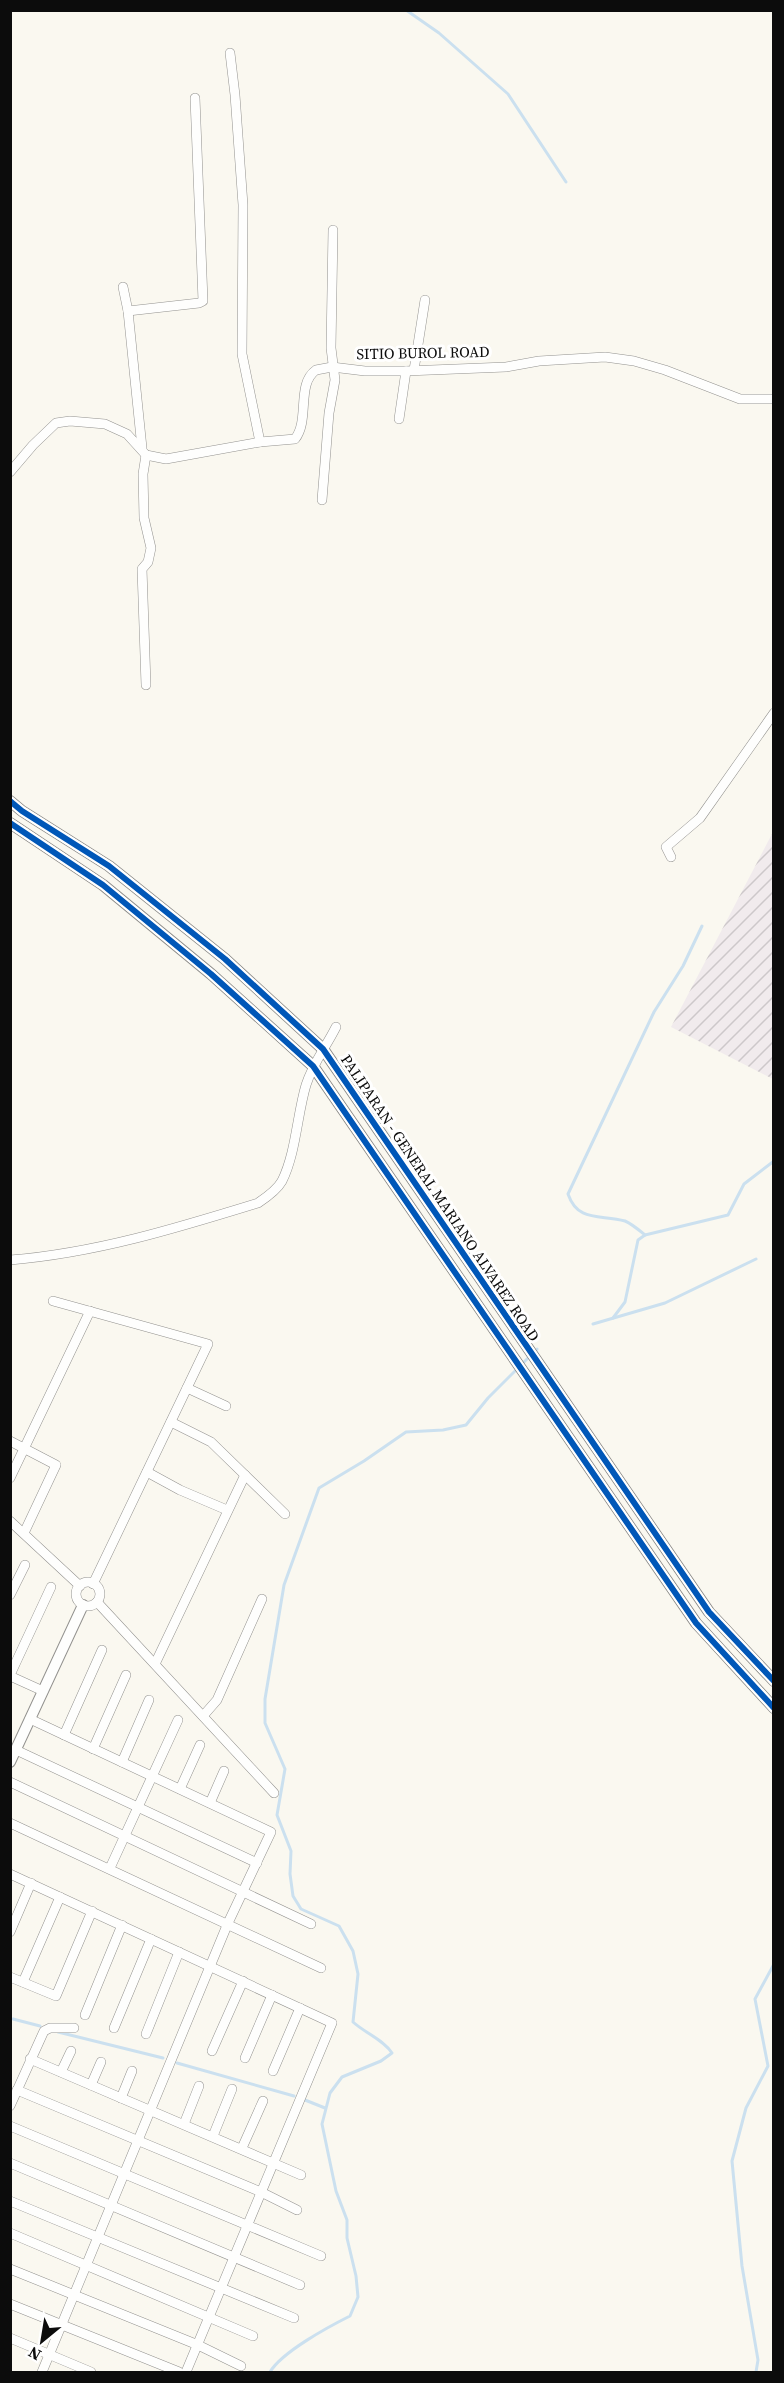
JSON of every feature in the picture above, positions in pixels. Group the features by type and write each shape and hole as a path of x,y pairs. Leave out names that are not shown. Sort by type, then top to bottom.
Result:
{"street":[{"path":"230,53 236,95 243,205 243,354 260,442"},
{"path":"128,311 203,301 195,98"},
{"path":"322,500 329,413 335,380 332,367 333,230"},
{"path":"123,287 128,311 144,452 144,518 152,548 148,562 142,569 146,685"},
{"path":"399,419 425,300"},
{"name":"SITIO BUROL ROAD","path":"332,367 365,371 506,367 539,361 605,357 634,361 665,370 740,399 774,399"},
{"path":"10,472 56,423 70,421 105,424 127,434 144,452 166,459 295,438 300,429 308,380 316,369 332,367"},
{"path":"671,857 666,847 700,818 774,712"},
{"name":"PALIPARAN - GENERAL MARIANO ALVAREZ ROAD","path":"10,801 109,866 225,959 323,1049 709,1612 774,1681"},
{"name":"PALIPARAN - GENERAL MARIANO ALVAREZ ROAD","path":"10,823 104,885 212,974 313,1066 696,1623 774,1708"},
{"path":"10,1260 45,1257 139,1239 258,1203 272,1193 282,1182 289,1162 306,1086 313,1066 336,1027"},
{"path":"53,1301 208,1344 93,1584"},
{"path":"10,1478 90,1311"},
{"path":"187,1388 226,1406"},
{"path":"171,1422 211,1442 285,1514"},
{"path":"10,1441 56,1465 24,1533"},
{"path":"147,1472 180,1490 227,1510"},
{"path":"155,1664 245,1475"},
{"path":"10,1521 80,1586"},
{"path":"10,1595 25,1565"},
{"path":"86,1582 93,1584 100,1592 97,1602 91,1606 83,1605 76,1596 80,1586 86,1582"},
{"path":"43,1691 10,1675 51,1587"},
{"path":"203,1716 217,1700 262,1599"},
{"path":"97,1602 274,1792"},
{"path":"10,1762 83,1605"},
{"path":"64,1735 102,1650"},
{"path":"93,1749 126,1675"},
{"path":"122,1762 149,1700"},
{"path":"30,1719 272,1832 228,1923 140,2141 42,2373"},
{"path":"110,1868 178,1720"},
{"path":"180,1789 200,1745"},
{"path":"16,1750 257,1863"},
{"path":"210,1803 224,1771"},
{"path":"10,1782 311,1924"},
{"path":"10,1823 321,1968"},
{"path":"10,1874 332,2023 186,2373"},
{"path":"10,1932 31,1883"},
{"path":"23,1982 60,1897"},
{"path":"10,1977 56,1996 92,1911"},
{"path":"85,2015 122,1925"},
{"path":"114,2028 152,1939"},
{"path":"146,2034 179,1952"},
{"path":"212,2051 243,1982"},
{"path":"245,2058 272,1995"},
{"path":"273,2071 300,2008"},
{"path":"10,2106 44,2031 50,2028 74,2028"},
{"path":"61,2072 72,2051"},
{"path":"30,2059 273,2161 301,2175"},
{"path":"91,2085 101,2062"},
{"path":"121,2098 132,2071"},
{"path":"183,2124 199,2086"},
{"path":"213,2136 232,2089"},
{"path":"17,2090 261,2192 297,2210"},
{"path":"242,2148 263,2101"},
{"path":"10,2126 321,2256"},
{"path":"10,2163 300,2285"},
{"path":"10,2201 294,2318"},
{"path":"10,2233 253,2336"},
{"path":"10,2269 198,2345 241,2366"},
{"path":"10,2304 179,2373"},
{"path":"10,2338 91,2373"}],"shaded area":[{"path":"773,832 773,1079 671,1027"}],"waterway":[{"path":"406,10 439,33 508,94 566,182"},
{"path":"645,1235 625,1221 584,1213 572,1203 568,1194 654,1012 683,966 702,926"},
{"path":"613,1318 625,1302 638,1240 645,1235 728,1215 744,1184 774,1161"},
{"path":"593,1324 665,1303 756,1259"},
{"path":"270,2372 284,2356 295,2348 350,2316 358,2297 356,2276 347,2238 347,2220 336,2191 322,2124 330,2093 342,2077 381,2061 392,2053 384,2044 353,2022 358,1974 353,1951 339,1926 301,1909 293,1896 290,1874 291,1851 277,1815 285,1769 265,1723 265,1699 284,1585 319,1488 406,1432 443,1430 466,1425 488,1398 537,1349"},
{"path":"756,2372 758,2360 742,2266 732,2161 746,2108 768,2066 755,1999 774,1964"},
{"path":"13,2019 40,2026"},
{"path":"58,2032 163,2058"},
{"path":"177,2063 294,2096"},
{"path":"305,2100 325,2108"}],"cycle path":[{"path":"10,801 109,866 225,959 323,1049 709,1612 774,1681"},
{"path":"10,823 103,885 211,974 313,1066 696,1623 774,1708"}]}
